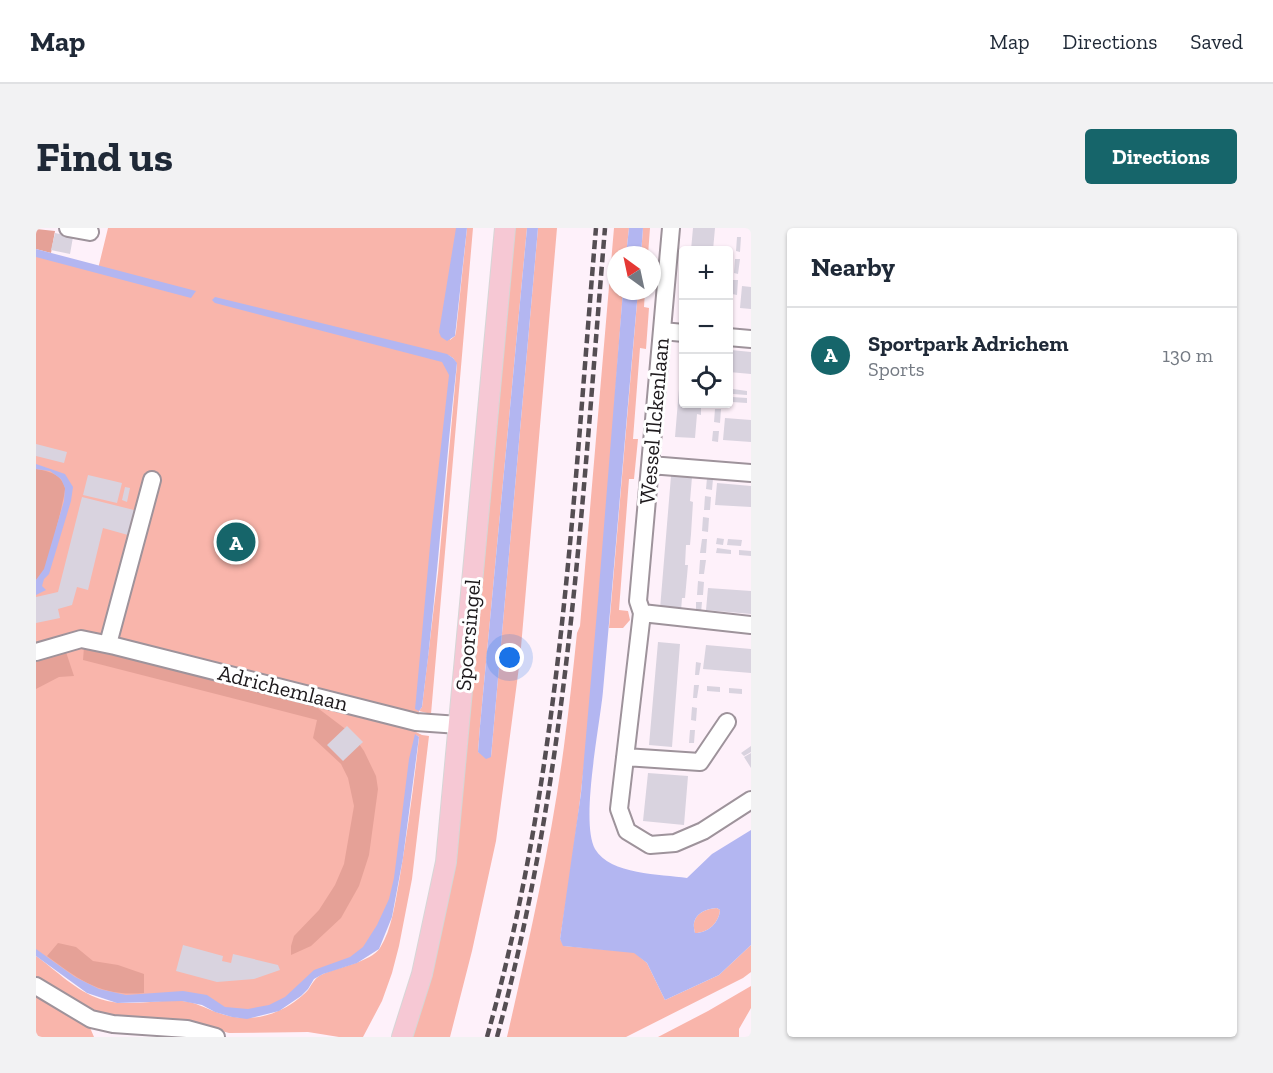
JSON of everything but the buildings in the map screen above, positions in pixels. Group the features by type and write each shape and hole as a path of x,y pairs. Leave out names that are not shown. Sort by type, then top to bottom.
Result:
{"main road":[{"name":"Spoorsingel","path":"402,1037 422,974 446,862 505,228"}],"street":[{"path":"68,228 90,232"},
{"name":"Wessel Ilckenlaan","path":"671,228 639,601 642,613 619,809 627,831 650,845 675,843 703,831 751,800"},
{"path":"662,331 679,333"},
{"path":"733,337 751,339"},
{"path":"650,465 751,473"},
{"path":"108,644 152,480"},
{"path":"642,613 751,625"},
{"name":"Adrichemlaan","path":"36,652 81,639 416,722 459,726"},
{"path":"625,758 700,762 727,722"},
{"path":"36,986 91,1019 113,1024 187,1029 216,1037"}],"shaded area":[{"path":"108,228 465,228 450,340 456,332 467,228 473,228 431,714 419,711 416,732 429,736 412,879 392,973 382,1001 363,1037 339,1037 308,1032 229,1033 191,1023 125,1022 90,1012 36,979 36,956 75,986 110,1002 182,1001 231,1016 247,1018 271,1014 290,1005 320,976 354,964 376,953 387,933 399,882 419,737 416,735 392,906 374,944 347,964 315,975 295,997 272,1010 234,1013 206,1001 158,998 115,999 81,985 36,953 36,255 98,269","holes":["448,355 457,364 438,573 422,707 419,711 452,378"]},
{"path":"512,228 527,228 478,752 491,757 538,228 557,228 520,659 496,841 450,1037 412,1037 438,946 454,866"},
{"path":"614,228 629,228 627,246 612,246"},
{"path":"643,228 650,228 649,246 642,246"},
{"path":"36,229 55,231 51,253 36,249"},
{"path":"608,300 622,300 599,616 583,778 560,939 564,946 634,952 647,963 665,1000 719,975 751,945 751,972 626,1037 507,1037 553,819 577,633 580,626"},
{"path":"637,300 644,300 644,307 649,308 646,349 640,348 633,439 638,439 634,479 629,479 619,610 628,611 630,620 623,628 609,628"},
{"path":"36,469 58,476 63,483 65,493 47,564 36,580"},
{"path":"86,646 315,706 352,734 364,751 376,776 378,789 369,855 359,886 341,918 311,946 291,955 294,936 319,910 335,885 344,864 354,806 348,778 341,764 313,738 317,720 83,660"},
{"path":"65,649 74,676 59,677 36,689 36,659"},
{"path":"717,908 720,910 715,923 704,931 695,933 694,922 698,915"},
{"path":"58,943 76,947 93,961 118,965 144,974 144,993 116,992 81,979 47,956"},
{"path":"751,986 751,1008 739,1029 739,1037 658,1037 708,1011"},
{"path":"36,992 88,1023 94,1037 36,1037"}],"water":[{"path":"456,228 467,228 455,336 447,341 441,337 439,332"},
{"path":"527,228 538,228 491,757 486,759 478,752 480,726"},
{"path":"629,228 643,228 642,246 627,246"},
{"path":"36,249 196,291 191,298 36,257"},
{"path":"215,297 447,354 457,363 432,621 422,707 419,711 415,709 449,375 442,362 215,303 212,300"},
{"path":"622,300 637,300 603,691 590,796 591,836 595,849 602,858 612,864 637,872 687,878 712,854 751,830 751,945 719,975 665,1000 647,963 634,953 563,946 560,939 581,793","holes":["717,908 720,910 712,926 695,933 694,922 698,915"]},
{"path":"36,464 65,474 73,487 49,574 42,586 46,590 36,595 36,580 44,569 64,501 65,488 61,479 50,471 36,469"},
{"path":"415,734 419,737 403,858 392,917 379,949 357,963 314,979 301,996 279,1011 247,1019 232,1017 202,1005 182,1001 117,1003 87,993 36,956 36,949 75,977 99,989 126,995 183,991 207,995 225,1007 248,1009 269,1005 285,997 314,970 350,957 363,947 377,925 389,899 394,878 409,759"}],"railway":[{"path":"487,1037 512,938 532,838 548,737 571,534 596,228"},
{"path":"497,1037 521,938 541,837 557,736 580,533 605,228"}],"place":[{"name":"Sportpark Adrichem","path":"236,542"}]}
